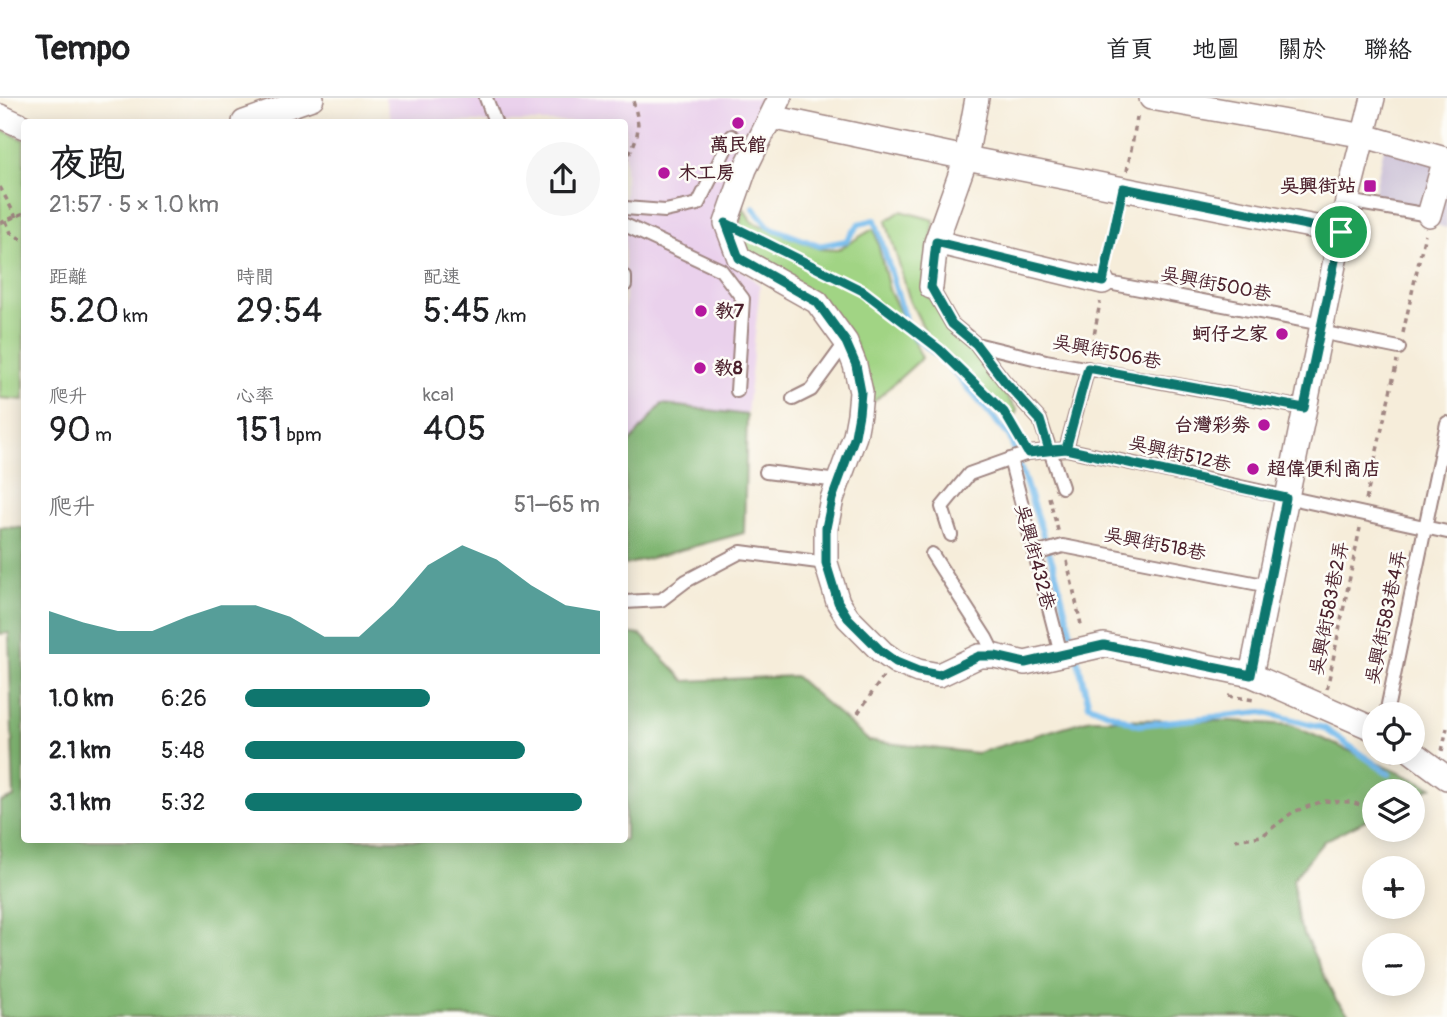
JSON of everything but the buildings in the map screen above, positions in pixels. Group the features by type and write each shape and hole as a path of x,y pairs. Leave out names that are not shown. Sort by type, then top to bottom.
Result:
{"street":[{"path":"252,119 312,98"},
{"path":"931,287 936,242 966,159 977,98"},
{"path":"1251,675 1347,201 1373,98"},
{"path":"1145,104 1365,136 1445,159 1429,215"},
{"path":"1341,232 966,159 775,108 745,169 726,223 739,258 817,302 846,342 856,365 861,392 855,436 838,481 826,528 826,563 831,586 848,618 882,652 896,662 918,671 939,675 979,656 995,656 1025,663 1104,645 1251,675 1362,724"},
{"path":"0,116 21,126"},
{"path":"936,242 1103,282"},
{"path":"1425,762 1447,778"}],"lane":[{"path":"486,98 494,119"},
{"path":"628,208 665,211 698,204 732,136"},
{"path":"1347,201 1429,215"},
{"path":"628,226 721,270 743,299 737,391"},
{"name":"吳興街500巷","path":"1103,282 1321,328 1399,348"},
{"name":"吳興街506巷","path":"931,287 952,324 976,344 1088,368 1304,408"},
{"path":"793,399 811,390 846,342"},
{"path":"976,344 1005,382 1040,420 1062,488"},
{"path":"1066,449 1088,368"},
{"name":"吳興街583巷4弄","path":"1389,702 1447,423"},
{"name":"吳興街512巷","path":"951,535 942,507 969,474 1028,453 1066,449 1447,532"},
{"name":"吳興街432巷","path":"1010,459 1061,654"},
{"path":"766,472 838,481"},
{"name":"吳興街518巷","path":"1035,554 1063,546 1269,586"},
{"path":"628,602 660,600 686,581 741,552 826,563"},
{"path":"932,554 995,656"}],"path":[{"path":"628,157 635,142 639,120 632,98"},
{"path":"1088,368 1123,188 1145,104"},
{"path":"0,187 16,217"},
{"path":"0,223 21,214"},
{"path":"6,221 11,233 21,240"},
{"path":"726,223 863,291 928,340 1004,412 1028,453"},
{"path":"1046,487 1087,648"},
{"name":"吳興街583巷2弄","path":"1323,708 1363,514"},
{"path":"858,713 896,662"},
{"path":"1235,840 1262,836 1293,812 1323,801 1351,802 1362,806"}],"shaded area":[{"path":"385,98 772,98 714,221 732,262 760,285 747,415 662,404 628,444 628,119 391,119"},
{"path":"1387,133 1447,154 1447,228 1436,225 1439,212 1373,199"}],"green space":[{"path":"0,129 21,139 21,400 0,398"},
{"path":"742,206 752,222 820,249 837,250 873,229 875,231 889,290 922,358 868,407 855,343 738,246"},
{"path":"901,211 934,220 925,292 1017,410 1015,416 1011,417 996,402 954,374 935,351 910,301 886,221"},
{"path":"662,404 747,415 744,533 628,564 628,444"},
{"path":"0,527 21,528 21,843 628,843 628,633 641,635 685,681 795,676 869,741 977,753 1090,719 1232,721 1291,725 1362,756 1362,765 1382,765 1414,779 1362,779 1362,822 1324,841 1293,879 1298,922 1336,1000 1352,1017 0,1017 0,802 14,797 9,633 0,634"}],"waterway":[{"path":"753,208 769,227 819,246 846,241 859,224 875,220 909,332 946,363 1010,437 1055,570 1089,705 1138,725 1262,712 1324,728 1389,774"}],"place":[{"name":"萬民館","path":"738,123"},
{"name":"木工房","path":"664,173"},
{"name":"吳興街站","path":"1370,186"},
{"name":"教7","path":"701,311"},
{"name":"蚵仔之家","path":"1282,334"},
{"name":"教8","path":"700,368"},
{"name":"台灣彩劵","path":"1264,425"},
{"name":"超偉便利商店","path":"1253,469"}],"route":[{"path":"1341,232 1123,188 1103,282 936,242 931,287 952,324 976,344 1005,382 1040,420 1049,450 1066,449 1286,498 1251,675 1104,645 1025,663 995,656 979,656 939,675 918,671 896,662 863,635 848,618 831,586 824,544 832,499 855,436 859,414 861,392 856,365 846,342 817,302 739,258 726,223 863,291 939,349 1004,412 1028,453 1066,449 1088,368 1304,408 1341,232"}]}
